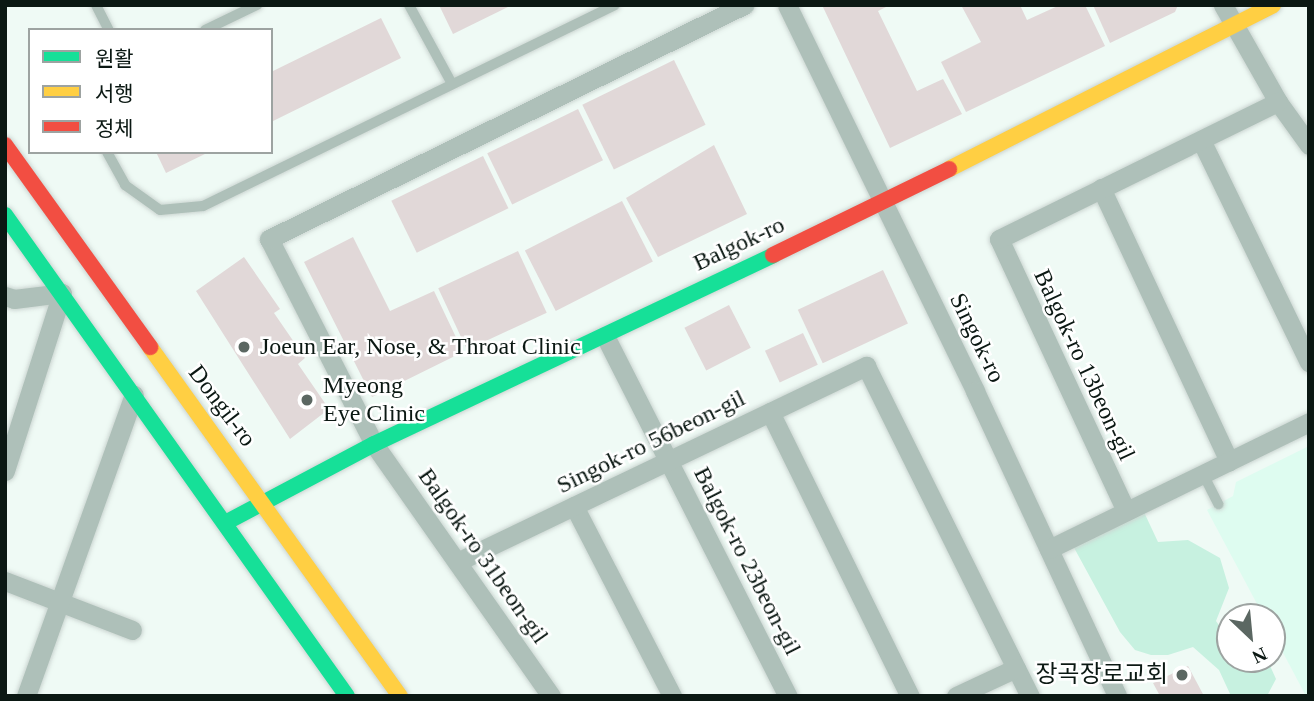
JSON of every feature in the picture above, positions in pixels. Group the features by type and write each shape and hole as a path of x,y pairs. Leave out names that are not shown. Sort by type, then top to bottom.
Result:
{"street":[{"name":"Balgok-ro 31beon-gil","path":"551,696 374,444 269,239 744,5"},
{"name":"Singok-ro","path":"787,5 884,202 1116,696"},
{"path":"1223,5 1233,27 1278,102 1309,145"},
{"name":"Balgok-ro","path":"225,523 374,444 884,202 1273,5"},
{"path":"1229,461 1101,188 1278,102"},
{"path":"1200,140 1309,362"},
{"name":"Dongil-ro","path":"5,145 265,502 400,696"},
{"name":"Balgok-ro 13beon-gil","path":"1101,188 999,239 1126,511"},
{"path":"5,215 347,696"},
{"path":"5,296 14,299 62,293"},
{"path":"5,471 62,293"},
{"name":"Balgok-ro 23beon-gil","path":"605,336 788,696"},
{"name":"Singok-ro 56beon-gil","path":"457,562 866,366 1016,668"},
{"path":"26,696 134,396"},
{"path":"770,412 909,696"},
{"path":"1048,549 1309,422"},
{"path":"574,506 672,696"},
{"path":"5,581 132,629"},
{"path":"956,696 1016,668 1030,696"}],"lane":[{"path":"96,5 108,28"},
{"path":"209,28 257,5"},
{"path":"409,5 452,84"},
{"path":"108,154 125,185 160,209 202,206 615,5"},
{"path":"1203,474 1218,504"},
{"path":"326,696 334,677"}],"shaded area":[{"path":"1309,446 1309,696 1306,696 1286,658 1286,603 1257,603 1207,510 1233,496 1236,482"},
{"path":"1143,510 1158,542 1188,540 1220,558 1229,588 1223,603 1216,603 1216,667 1193,647 1168,655 1151,655 1135,650 1120,632 1072,544"},
{"path":"1220,673 1273,673 1276,679 1267,696 1231,696"}],"building":[{"path":"439,5 512,5 453,34"},
{"path":"822,5 890,5 878,11 917,91 943,79 962,114 890,148"},
{"path":"961,5 1020,5 1027,20 1060,5 1085,5 1105,46 966,112 941,62 981,42"},
{"path":"1093,5 1178,5 1175,12 1110,43"},
{"path":"381,18 401,58 273,121 273,71"},
{"path":"674,60 706,125 614,169 582,105"},
{"path":"578,109 603,160 512,205 487,153"},
{"path":"714,145 747,214 658,257 626,198"},
{"path":"157,154 205,154 166,173"},
{"path":"483,156 508,208 417,253 391,201"},
{"path":"622,201 653,262 556,311 525,250"},
{"path":"353,237 390,311 434,291 463,352 372,397 304,262"},
{"path":"518,251 547,313 467,350 438,288"},
{"path":"244,257 280,309 274,313 305,358 298,364 329,409 290,439 196,291"},
{"path":"883,270 908,323 823,363 798,310"},
{"path":"729,305 751,348 706,370 684,328"},
{"path":"803,333 818,365 780,382 765,351"},
{"name":"장곡장로교회","path":"1188,666 1204,696 1160,696 1153,683"}],"traffic: fast":[{"path":"5,215 347,696"},
{"path":"225,523 374,444 773,255"}],"traffic: slow":[{"path":"949,169 1273,5"},
{"path":"150,347 400,696"}],"traffic: jam":[{"path":"5,145 150,347"},
{"path":"773,255 949,169"}],"place":[{"name":"Joeun Ear, Nose, & Throat Clinic","path":"244,347"},
{"name":"Myeong Eye Clinic","path":"307,400"},
{"name":"장곡장로교회","path":"1182,675"}]}
